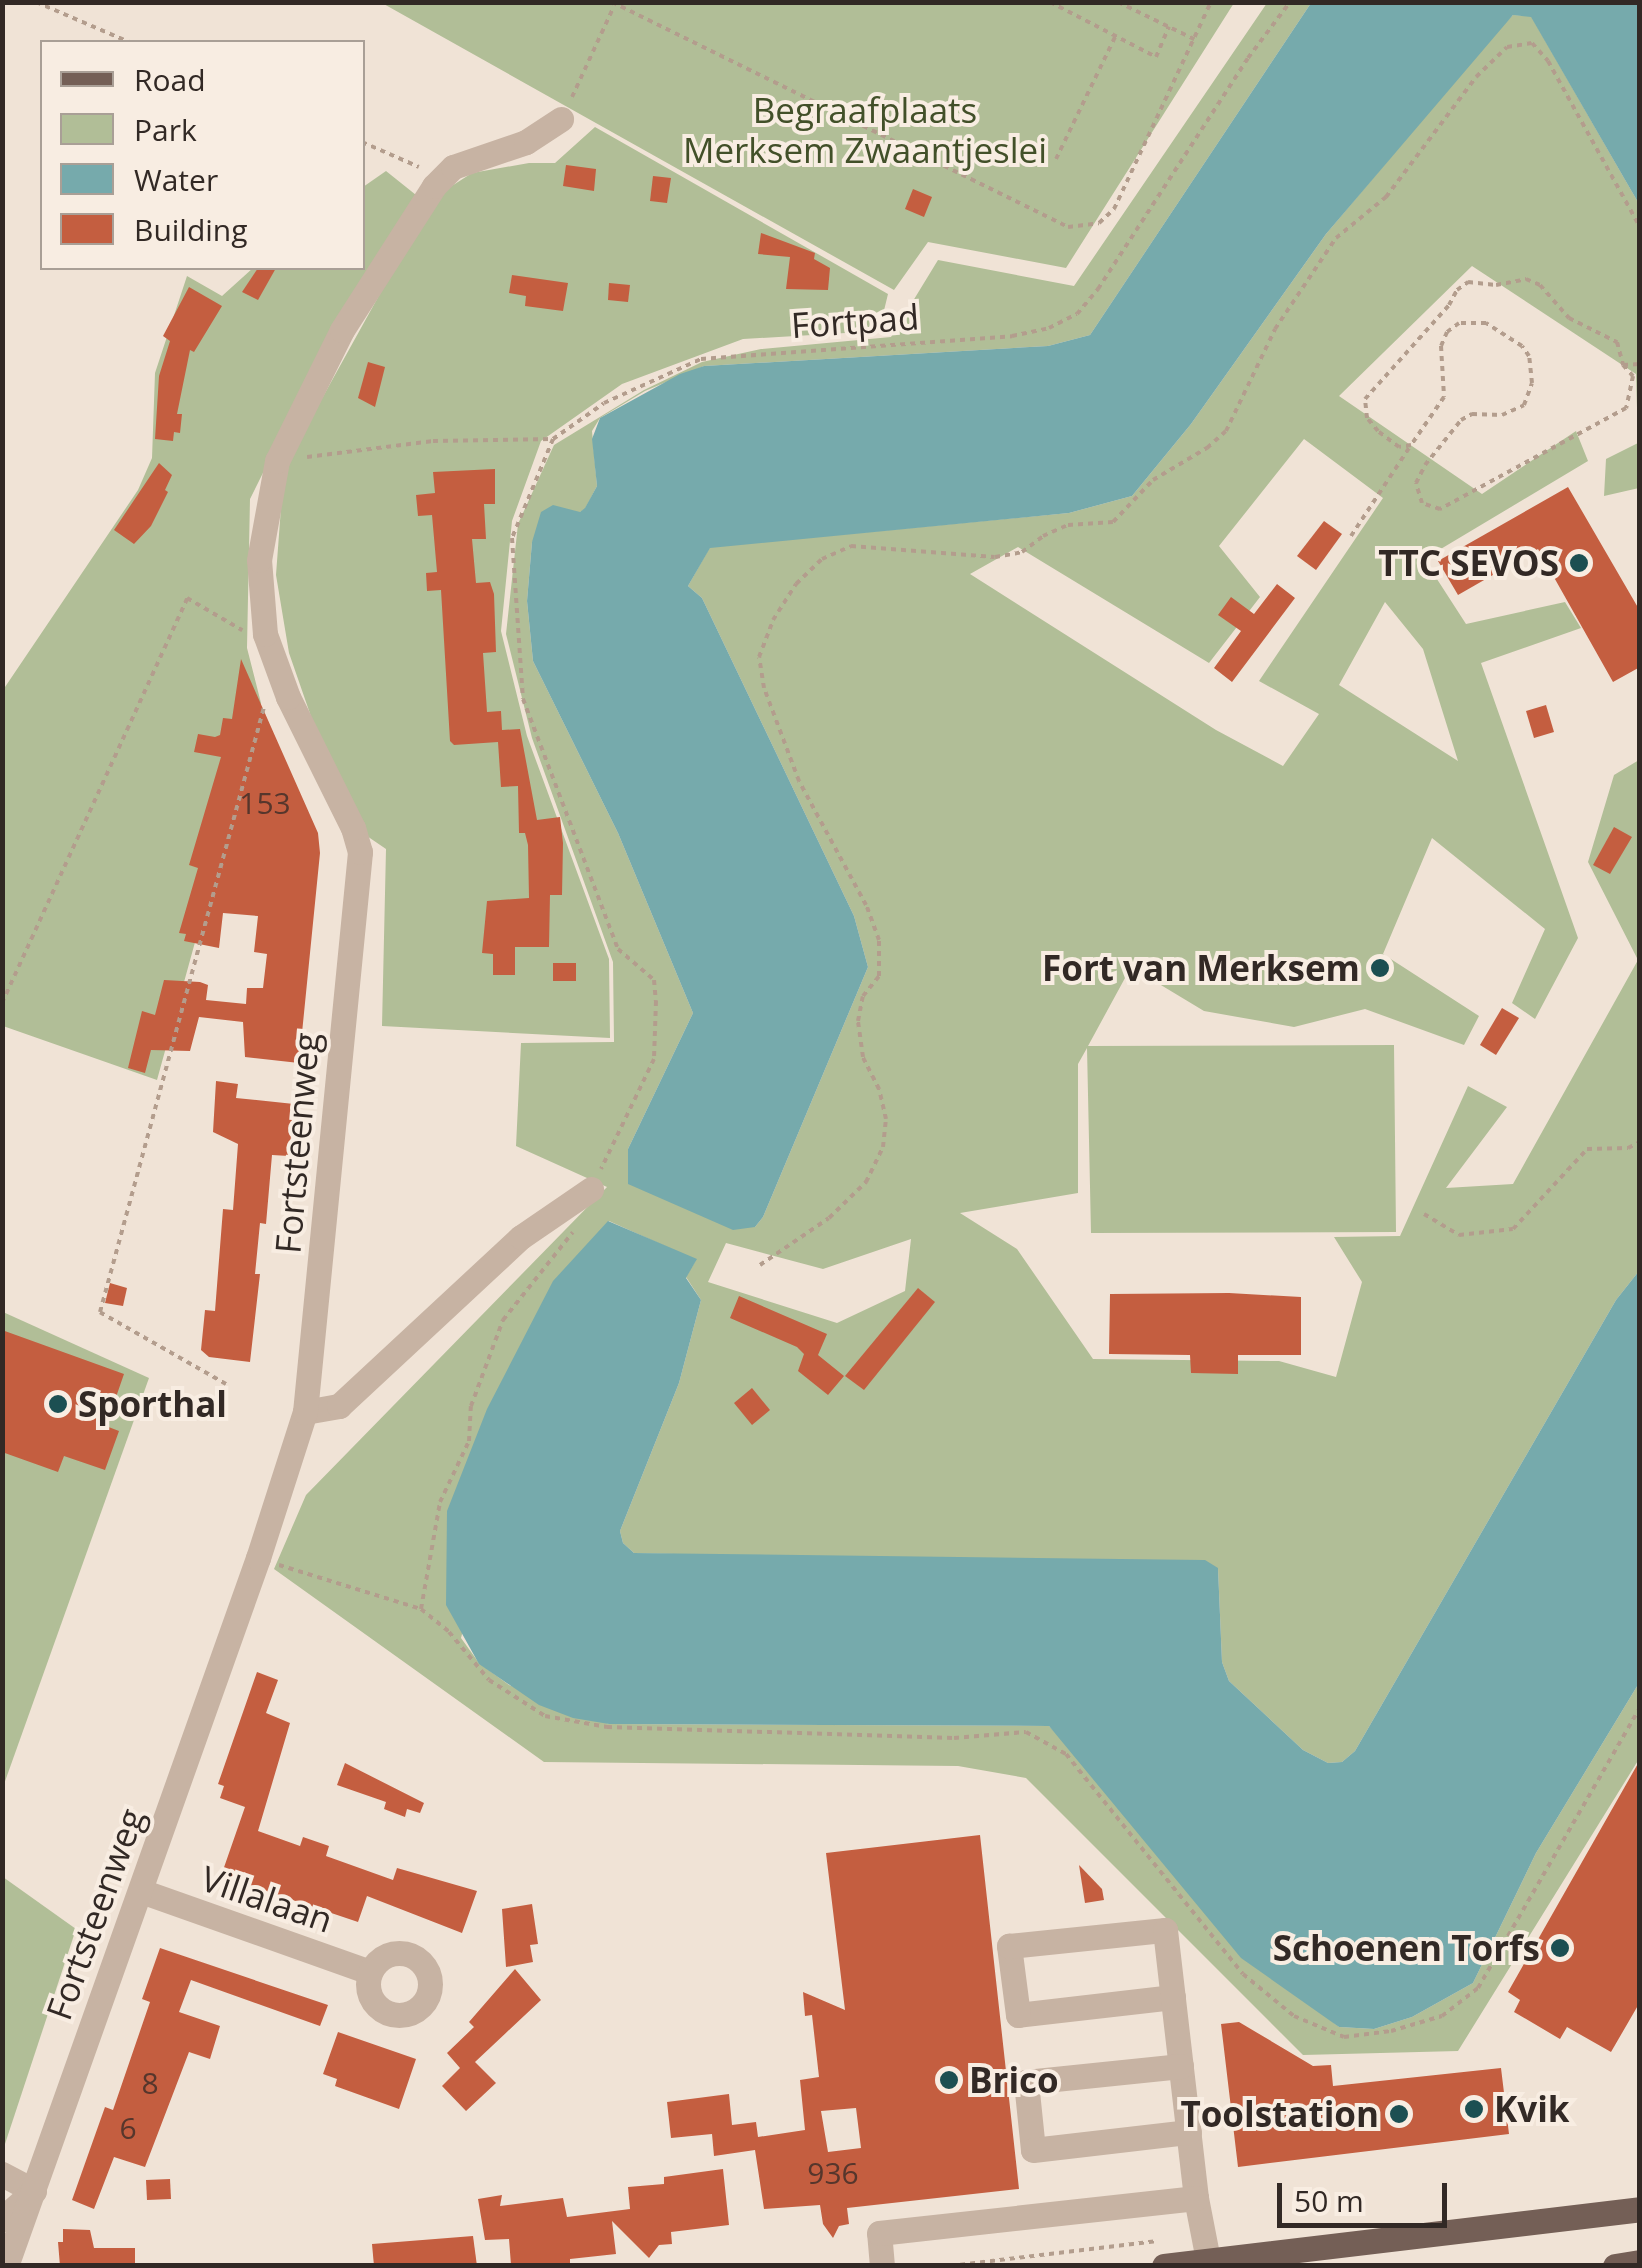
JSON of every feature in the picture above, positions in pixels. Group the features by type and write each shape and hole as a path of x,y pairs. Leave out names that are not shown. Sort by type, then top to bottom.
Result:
{"main road":[{"path":"1164,2266 1640,2209"},
{"path":"1614,2266 1640,2262"}],"street":[{"name":"Fortsteenweg","path":"6,2266 258,1558 305,1412 360,852 353,828 278,675 268,645 260,560 277,461 342,330 434,186 453,167 526,142 561,119"},
{"path":"305,1412 339,1406 521,1237 591,1190"},
{"name":"Villalaan","path":"141,1891 370,1972"},
{"path":"1173,1997 1018,2015 1010,1946 1166,1930 1196,2198 1208,2260"},
{"path":"1181,2066 1026,2082 1031,2133 1033,2150 1188,2132"},
{"path":"2,2174 34,2191 2,2219"},
{"path":"882,2266 878,2233 1196,2198"}],"path":[{"path":"36,2 124,40"},
{"path":"1050,2 1156,57 1169,27"},
{"path":"1118,2 1194,39"},
{"path":"561,119 613,3 1068,227 1099,223 1114,209 1211,2"},
{"name":"Fortpad","path":"554,438 604,403 701,359 1012,336 1050,328 1077,314 1107,276 1248,58 1290,2"},
{"path":"1056,160 1115,37"},
{"path":"760,1265 830,1218 866,1182 883,1147 886,1118 879,1089 863,1057 858,1021 863,996 879,976 879,940 866,905 799,781 764,688 759,657 773,620 796,584 822,559 851,546 995,557 1022,552 1043,536 1068,525 1113,522 1153,480 1207,448 1226,431 1275,330 1336,238 1386,197 1476,78 1507,47 1532,43 1548,62 1640,227"},
{"path":"365,143 424,168 434,186"},
{"path":"1352,536 1444,397 1442,346 1448,332 1459,323 1486,323 1522,346 1532,366 1532,383 1524,405 1514,411 1472,414 1461,420 1425,465 1416,483 1422,503 1440,509 1626,408 1633,376 1623,365 1617,342 1569,318 1540,285 1526,279 1496,285 1468,282 1365,400 1367,418 1378,432 1400,447 1411,446"},
{"path":"1623,365 1640,364"},
{"path":"277,461 433,441 554,438 512,538 522,698 618,950 654,980 656,1001 654,1059 591,1190"},
{"path":"2,1003 187,598 268,645"},
{"path":"226,1384 100,1312 265,706 278,675"},
{"path":"1424,1214 1459,1235 1513,1229 1587,1149 1628,1148 1640,1142"},
{"path":"421,1609 440,1502 469,1440 471,1406 503,1320 576,1229"},
{"path":"258,1558 421,1609 449,1632 489,1680 545,1716 607,1727 954,1738 1026,1732 1066,1754 1242,1974 1294,2016 1344,2037 1391,2031 1442,2016 1478,1988 1640,1707"}],"green space":[{"name":"Begraafplaats Merksem Zwaantjeslei","path":"382,3 1234,3 1066,268 928,242 894,290"},
{"path":"1267,3 1311,3 1090,335 1048,346 704,366 645,391 600,418 592,431 597,486 585,509 532,542 527,601 533,661 618,833 693,1013 628,1149 755,1227 763,1217 868,967 854,916 702,598 688,586 710,547 1069,513 1132,496 1191,424 1326,234 1497,31 1513,15 1531,16 1639,204 1639,488 1604,496 1606,459 1638,443 1636,374 1472,266 1339,396 1482,494 1576,431 1588,461 1424,559 1466,624 1565,602 1581,628 1481,663 1578,938 1535,1019 1512,1003 1545,929 1432,838 1383,954 1479,1016 1464,1045 1365,1009 1294,1027 1204,1011 1131,967 1088,1046 1394,1045 1396,1232 1091,1233 1087,1048 1078,1064 1078,1193 960,1213 1017,1249 1093,1359 1279,1361 1336,1377 1362,1282 1334,1237 1400,1236 1468,1086 1507,1107 1446,1188 1513,1184 1638,960 1588,862 1614,775 1639,760 1639,1271 1616,1300 1355,1751 1342,1762 1328,1763 1303,1750 1229,1681 1222,1662 1218,1568 634,1553 623,1543 620,1531 679,1383 701,1300 686,1277 696,1260 609,1221 554,1281 461,1638 479,1663 509,1685 609,1724 1049,1726 1306,2000 1339,2027 1374,2029 1412,2017 1473,1983 1536,1853 1639,1683 1639,1759 1458,2051 1303,2055 1026,1778 958,1766 544,1762 274,1569 306,1495 607,1187 516,1146 521,1043 614,1042 613,962 532,738 506,634 518,524 554,445 644,390 702,362 761,349 891,337 938,260 1074,286","holes":["1304,439 1383,498 1259,681 1319,714 1283,766 1216,730 970,574 1018,547 1209,663 1260,597 1219,546","1385,602 1423,649 1458,761 1339,685","911,1239 905,1291 837,1323 708,1282 726,1243 823,1269"]},
{"path":"595,127 888,294 879,331 743,339 622,384 541,441 512,521 501,631 527,736 609,959 610,1038 382,1026 386,849 364,834 315,728 289,653 276,575 284,467 433,198 472,173 529,163 555,163"},
{"path":"386,171 416,195 328,342 250,499 247,648 261,703 157,1080 3,1026 3,690 138,490 152,458 155,373 187,276 222,296 251,270 365,270 365,186"},
{"path":"3,1312 149,1378 3,1787"},
{"path":"3,1877 76,1929 3,2150"}],"water":[{"path":"1311,3 1639,3 1639,204 1531,17 1513,15 1326,234 1191,424 1132,496 1069,513 710,548 688,586 702,598 854,916 868,967 763,1217 755,1227 733,1230 628,1184 628,1149 693,1013 618,833 533,661 527,601 532,542 541,512 553,505 580,512 585,508 597,486 592,439 600,418 680,374 704,366 1048,346 1090,335"},
{"path":"608,1221 697,1259 686,1278 701,1300 679,1383 620,1531 623,1543 634,1553 1205,1560 1218,1568 1222,1662 1229,1681 1303,1750 1328,1763 1342,1762 1355,1751 1616,1300 1639,1271 1639,1683 1536,1853 1473,1983 1412,2017 1374,2029 1339,2027 1241,1958 1049,1726 609,1724 573,1718 539,1705 479,1664 446,1605 447,1511 487,1409 553,1281"}],"building":[{"path":"566,165 596,169 594,191 563,186"},
{"path":"653,176 671,178 667,203 650,201"},
{"path":"913,189 932,197 924,217 905,209"},
{"path":"761,233 815,253 814,259 830,268 828,290 786,289 790,257 758,254"},
{"path":"257,270 275,270 258,300 242,292"},
{"path":"512,275 568,283 563,311 525,306 526,296 509,293"},
{"path":"609,283 630,285 628,302 608,300"},
{"path":"189,287 222,306 194,352 190,350 177,414 182,414 180,433 174,432 173,441 155,439 159,376 170,341 163,336"},
{"path":"368,362 385,367 375,407 358,398"},
{"path":"159,463 172,475 165,490 168,492 151,526 134,544 114,530"},
{"path":"495,469 495,504 484,504 486,539 472,539 476,583 490,582 494,594 496,652 483,653 487,712 501,711 502,730 520,729 537,820 560,817 563,843 562,895 550,895 549,947 515,947 515,975 493,975 493,954 482,953 487,901 529,898 528,845 525,833 519,833 518,786 501,787 498,742 454,745 450,741 441,590 427,591 426,573 437,572 432,515 418,516 416,495 435,493 433,472"},
{"name":"TTC SEVOS","path":"1568,487 1640,611 1640,667 1613,682 1538,549 1458,595 1438,561"},
{"path":"1324,521 1342,534 1316,570 1297,556"},
{"path":"1277,584 1295,598 1232,682 1214,668 1241,631 1218,615 1231,597 1254,614"},
{"path":"241,659 318,833 320,853 299,1063 245,1057 243,1022 199,1017 190,1051 151,1050 145,1073 128,1068 142,1011 155,1015 164,980 200,982 208,985 206,1000 246,1004 247,988 263,988 267,954 254,952 258,916 223,913 219,948 184,941 186,934 179,933 198,868 189,865 221,757 194,752 198,734 220,735 223,718 232,719"},
{"path":"1546,705 1554,732 1534,738 1526,711"},
{"path":"1614,827 1632,837 1610,874 1593,865"},
{"path":"553,963 576,963 576,981 553,981"},
{"path":"1502,1008 1519,1018 1496,1055 1480,1045"},
{"path":"216,1081 238,1084 236,1098 294,1104 289,1156 272,1155 266,1224 260,1223 255,1274 260,1274 250,1362 209,1357 201,1350 205,1310 215,1311 223,1209 233,1210 238,1144 213,1132"},
{"path":"110,1283 127,1288 123,1306 105,1303"},
{"path":"918,1288 935,1302 864,1390 845,1376"},
{"path":"1110,1294 1301,1297 1301,1355 1238,1355 1238,1374 1191,1373 1190,1355 1109,1354"},
{"path":"739,1296 827,1334 818,1355 844,1376 828,1395 798,1371 804,1354 797,1347 730,1318"},
{"name":"Sporthal","path":"2,1330 124,1374 106,1426 119,1431 105,1470 64,1456 58,1472 2,1452"},
{"path":"752,1388 770,1410 752,1425 734,1403"},
{"path":"257,1672 278,1680 266,1713 290,1723 258,1831 300,1846 303,1837 329,1846 326,1856 393,1880 397,1868 477,1891 462,1933 367,1896 358,1922 221,1876 245,1807 220,1798 224,1786 218,1784"},
{"path":"1640,1760 1640,2002 1611,2052 1567,2027 1560,2039 1514,2012 1520,2000 1508,1992"},
{"path":"345,1763 424,1803 420,1813 407,1809 405,1817 384,1809 386,1802 337,1785"},
{"path":"980,1835 1019,2189 847,2208 849,2224 839,2226 833,2238 823,2224 820,2205 764,2209 755,2150 714,2156 712,2134 671,2138 667,2102 729,2094 732,2125 756,2122 758,2137 805,2130 800,2080 819,2077 812,2015 805,2016 803,1992 845,2010 826,1853","holes":["856,2108 861,2148 828,2152 821,2111"]},
{"path":"1079,1865 1102,1889 1104,1900 1085,1903"},
{"path":"532,1904 538,1944 530,1945 533,1962 506,1967 502,1909"},
{"path":"160,1948 328,2005 320,2026 191,1980 179,2012 220,2026 210,2059 189,2052 145,2167 114,2157 94,2209 72,2200 105,2107 113,2110 150,2002 142,1999"},
{"path":"515,1969 541,2000 475,2062 496,2083 466,2111 442,2086 460,2068 447,2053 474,2027 469,2022"},
{"path":"1239,2022 1313,2066 1331,2065 1333,2086 1501,2068 1509,2134 1238,2167 1221,2024"},
{"path":"338,2032 416,2059 399,2109 335,2086 337,2079 323,2074"},
{"path":"723,2169 729,2225 671,2232 672,2244 659,2245 649,2258 612,2221 616,2254 570,2259 570,2263 511,2265 509,2239 485,2240 478,2199 502,2195 500,2206 563,2198 567,2217 630,2209 628,2187 664,2184 664,2177"},
{"path":"170,2179 171,2199 147,2200 146,2180"},
{"path":"63,2229 90,2230 94,2248 135,2248 135,2266 60,2266 58,2242 63,2242"},
{"path":"473,2236 477,2266 374,2266 372,2244"}],"place":[{"name":"TTC SEVOS","path":"1579,563"},
{"name":"Fort van Merksem","path":"1380,968"},
{"name":"Sporthal","path":"58,1404"},
{"name":"Schoenen Torfs","path":"1560,1948"},
{"name":"Brico","path":"949,2080"},
{"name":"Kvik","path":"1474,2109"},
{"name":"Toolstation","path":"1399,2114"}]}
